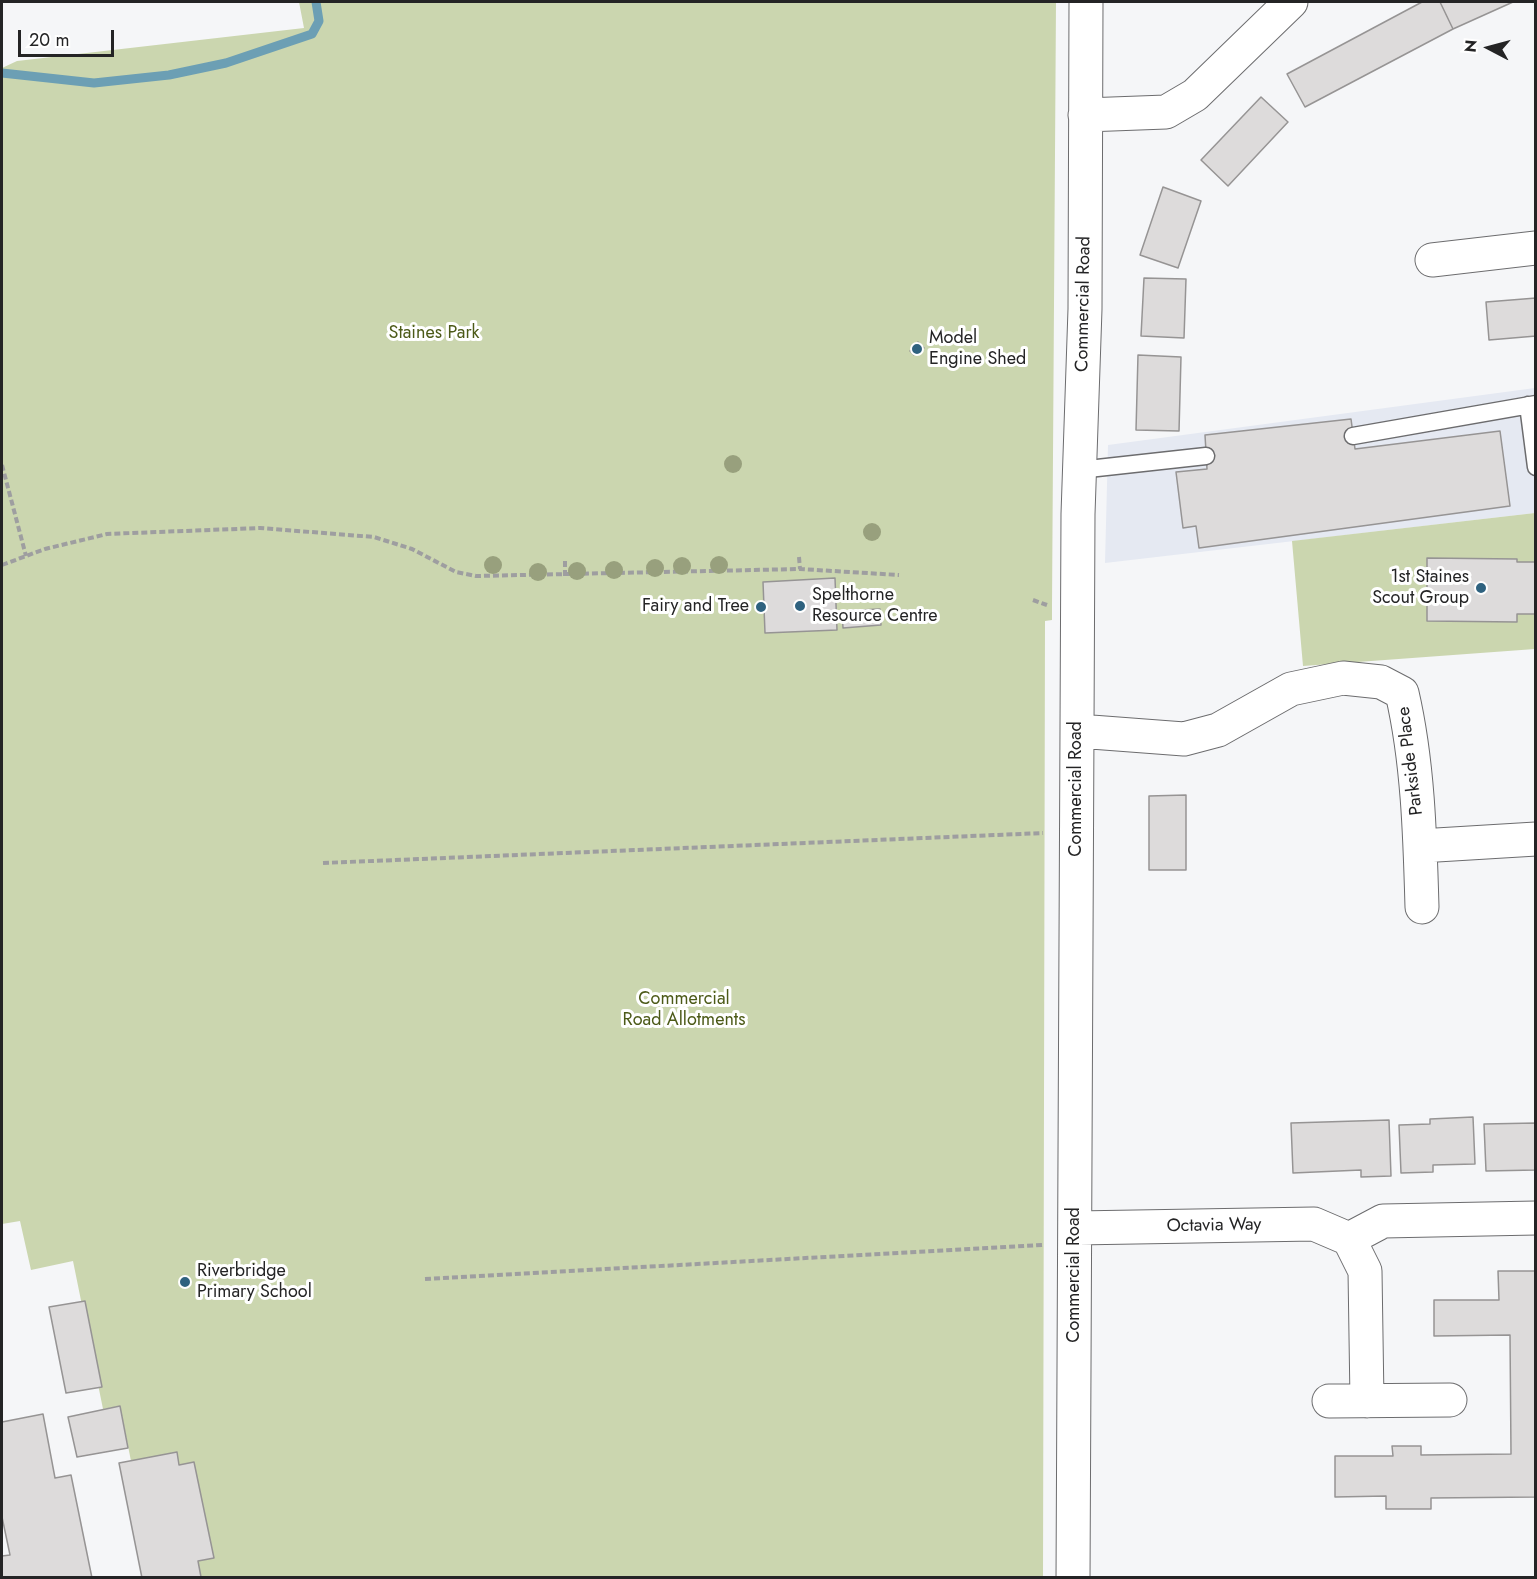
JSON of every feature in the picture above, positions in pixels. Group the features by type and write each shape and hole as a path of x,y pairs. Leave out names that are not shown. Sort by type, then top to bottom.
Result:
{"street":[{"name":"Commercial Road","path":"1073,1578 1079,470 1085,309 1086,2"},
{"path":"1085,116 1167,112 1195,95 1291,2"},
{"path":"1432,260 1536,248"},
{"name":"Parkside Place","path":"1078,731 1184,739 1218,730 1291,689 1343,678 1381,682 1402,693 1408,721 1420,846 1422,907"},
{"path":"1420,846 1536,839"},
{"path":"1367,1401 1365,1271 1348,1239 1383,1221 1536,1218"},
{"name":"Octavia Way","path":"1076,1237 1314,1224 1348,1239"},
{"path":"1329,1401 1450,1400"}],"lane":[{"path":"1353,436 1532,404 1536,467"},
{"path":"1079,470 1206,456"}],"path":[{"path":"2,465 26,556"},
{"path":"2,565 26,556 107,534 260,528 374,537 412,549 456,572 476,576 566,576 800,569 899,575"},
{"path":"799,557 800,569"},
{"path":"566,561 566,576"},
{"path":"323,863 1077,831"},
{"path":"425,1279 1032,1246 1076,1237"}],"shaded area":[{"path":"1535,388 1535,513 1105,563 1108,445"}],"green space":[{"path":"299,2 1056,2 1052,620 1045,621 1043,1577 200,1577 198,1561 213,1558 194,1462 179,1465 176,1452 131,1461 120,1406 103,1409 73,1261 31,1270 20,1221 2,1224 2,68 17,61 304,28"},
{"path":"1535,513 1535,649 1303,666 1292,541"}],"building":[{"path":"1422,2 1440,2 1453,29 1305,107 1287,74"},
{"path":"1440,2 1513,2 1453,29"},
{"path":"1261,97 1288,122 1228,186 1201,160"},
{"path":"1163,187 1201,201 1178,268 1140,255"},
{"path":"1144,278 1186,279 1184,338 1141,336"},
{"path":"1536,298 1536,336 1489,340 1486,302"},
{"name":"Model Engine Shed","path":"918,342 924,348 914,355 910,351"},
{"path":"1138,355 1181,357 1179,431 1136,430"},
{"path":"1351,419 1355,449 1500,431 1510,506 1199,548 1196,526 1183,528 1176,472 1207,469 1205,435"},
{"name":"1st Staines Scout Group","path":"1427,558 1517,559 1517,562 1536,562 1536,614 1517,614 1517,622 1427,621"},
{"name":"Spelthorne Resource Centre","path":"835,578 837,630 765,633 763,582"},
{"path":"880,609 881,625 843,628 842,611"},
{"path":"1186,795 1186,870 1149,870 1149,796"},
{"path":"1473,1117 1475,1164 1433,1165 1433,1172 1401,1173 1399,1125 1430,1124 1430,1119"},
{"path":"1389,1120 1391,1176 1361,1177 1361,1170 1293,1173 1291,1123"},
{"path":"1536,1123 1536,1170 1486,1171 1484,1124"},
{"path":"1498,1271 1536,1271 1536,1497 1431,1498 1431,1509 1386,1509 1386,1496 1335,1497 1335,1456 1393,1456 1392,1446 1421,1446 1421,1455 1511,1454 1510,1335 1434,1336 1434,1300 1499,1300"},
{"path":"85,1301 102,1387 66,1393 49,1307"},
{"path":"120,1406 128,1448 77,1457 68,1417"},
{"path":"43,1414 55,1478 71,1475 92,1578 2,1578 2,1556 10,1555 2,1517 2,1422"},
{"path":"177,1452 179,1465 194,1462 214,1558 198,1561 201,1577 142,1578 119,1463"}],"waterway":[{"path":"2,73 94,83 169,75 226,63 312,34 319,21 316,2"}],"place":[{"name":"Model Engine Shed","path":"917,349"},
{"name":"1st Staines Scout Group","path":"1481,588"},
{"name":"Spelthorne Resource Centre","path":"800,606"},
{"name":"Fairy and Tree","path":"761,607"},
{"name":"Riverbridge Primary School","path":"185,1282"}],"park label":[{"name":"Staines Park","path":"434,334"},
{"name":"Commercial Road Allotments","path":"684,1010"}]}
